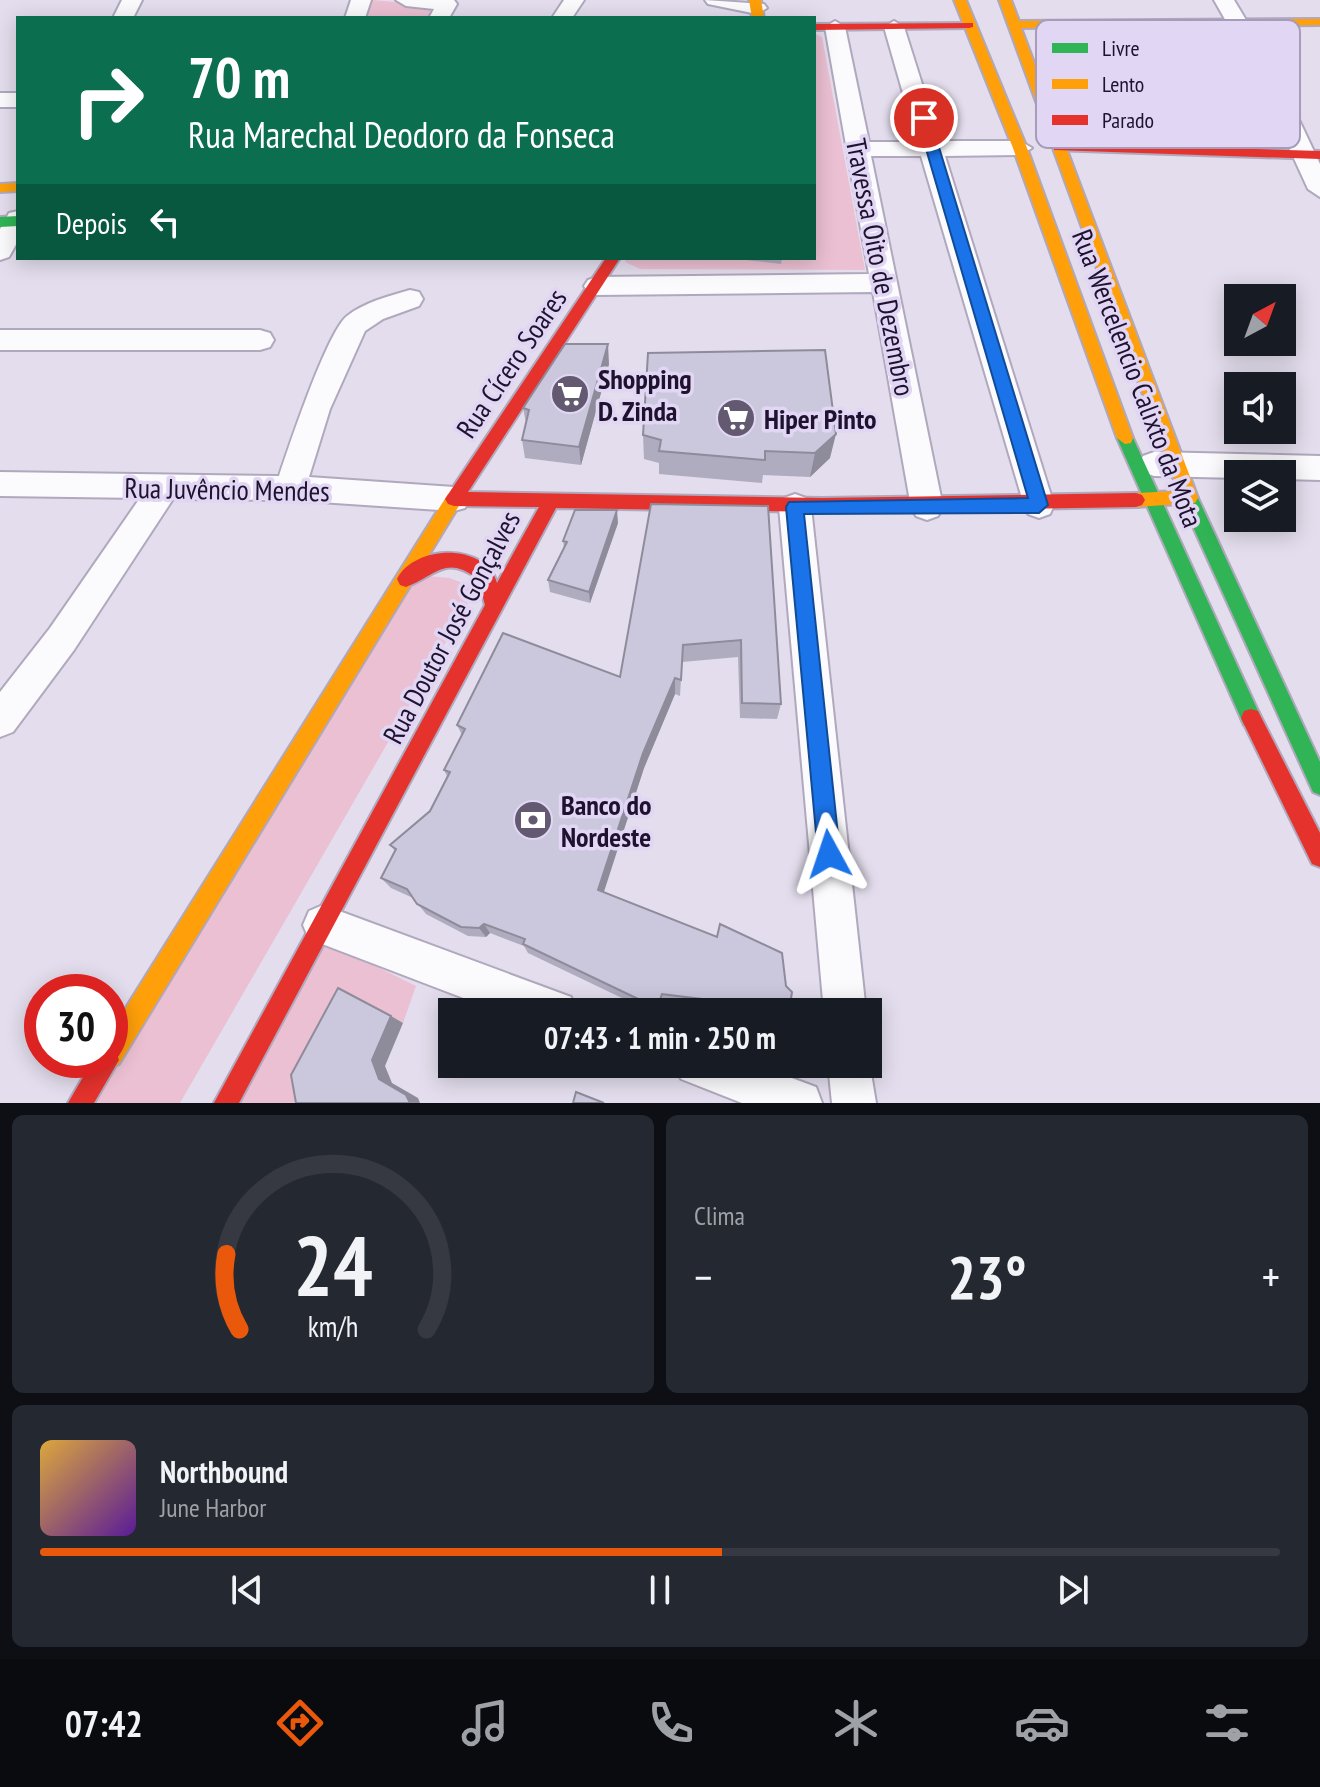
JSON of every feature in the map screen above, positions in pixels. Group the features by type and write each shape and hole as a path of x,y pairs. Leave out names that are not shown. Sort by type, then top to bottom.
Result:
{"main road":[{"name":"Rua Wercelencio Calixto da Mota","path":"960,0 1020,148 1135,464 1254,725 1320,856"},
{"name":"Rua Wercelencio Calixto da Mota","path":"1005,0 1036,85"},
{"path":"1300,23 1320,22"},
{"path":"824,27 969,25"},
{"path":"1014,25 1036,25"},
{"name":"Rua Wercelencio Calixto da Mota","path":"1059,148 1175,465 1320,785"},
{"path":"1095,148 1311,154"},
{"name":"Rua Cícero Soares","path":"454,499 612,260"},
{"path":"551,501 927,507 1189,498"},
{"name":"Rua Doutor José Gonçalves","path":"128,1026 454,499 551,501 226,1103"},
{"path":"406,579 423,563 438,558 476,565 490,580 495,607"},
{"name":"Rua Doutor José Gonçalves","path":"80,1103 96,1078"}],"street":[{"path":"406,0 447,4 440,16"},
{"path":"715,0 757,9"},
{"path":"1224,0 1237,20"},
{"name":"Travessa Oito de Dezembro","path":"824,27 859,149 882,283 927,507"},
{"path":"894,27 1039,505"},
{"path":"1300,134 1311,154 1320,189"},
{"path":"859,149 1020,148"},
{"path":"0,251 13,221"},
{"path":"597,286 882,283"},
{"path":"290,488 316,409 354,325 374,312 410,299"},
{"path":"0,340 260,340"},
{"path":"1135,464 1320,468"},
{"name":"Rua Juvêncio Mendes","path":"0,484 290,488 454,499"},
{"path":"0,720 62,639 164,487"},
{"path":"795,507 844,998"},
{"path":"323,925 519,998"},
{"path":"733,1078 800,1103"},
{"path":"851,1078 854,1103"}],"shaded area":[{"path":"366,0 437,6 432,16 362,16"},
{"path":"816,34 822,37 865,270 640,269 625,262 816,260"},
{"path":"418,575 449,578 477,588 180,1103 85,1103 101,1078 128,1078 128,1035"},
{"path":"320,939 416,986 403,1023 353,997 312,1103 232,1103"}],"building":[{"name":"Shopping D. Zinda","path":"565,344 608,344 579,447 522,440 529,410 523,408"},
{"name":"Hiper Pinto","path":"825,350 836,434 815,453 765,451 765,460 659,451 661,440 643,435 648,353"},
{"path":"651,504 768,506 781,704 742,703 741,640 683,645 681,680 675,678 643,753 598,890 717,937 720,924 782,953 786,986 792,992 791,998 694,998 662,994 661,998 636,998 523,944 525,939 484,924 479,928 461,927 417,904 407,889 381,878 396,849 390,845 430,811 450,772 444,770 465,729 457,725 503,633 620,677"},
{"path":"575,510 617,510 589,592 548,580 567,542 563,541"},
{"path":"338,988 391,1016 372,1060 379,1079 406,1095 410,1103 296,1103 291,1075"},
{"path":"576,1092 604,1103 573,1103"}],"traffic: fast":[{"path":"0,222 16,221"},
{"path":"1125,438 1251,718"},
{"path":"1189,498 1320,785"}],"traffic: slow":[{"path":"755,0 758,16"},
{"path":"960,0 1020,148 1125,438"},
{"path":"1005,0 1036,84"},
{"path":"1300,22 1320,22"},
{"path":"1014,25 1036,25"},
{"path":"1060,148 1189,498 1136,500"},
{"path":"0,188 16,187"},
{"path":"128,1026 454,499"}],"traffic: jam":[{"path":"816,27 969,25"},
{"path":"1092,148 1320,155"},
{"path":"454,499 612,260"},
{"path":"454,499 822,505 1136,500"},
{"path":"226,1103 551,501"},
{"path":"406,579 435,562 456,560 466,563 486,575 495,607"},
{"path":"1251,718 1320,856"},
{"path":"80,1103 96,1078"}],"place":[{"name":"Shopping D. Zinda","path":"570,394"},
{"name":"Hiper Pinto","path":"736,418"},
{"name":"Banco do Nordeste","path":"533,820"}],"route":[{"path":"829,854 795,507 1039,505 924,118"}]}
